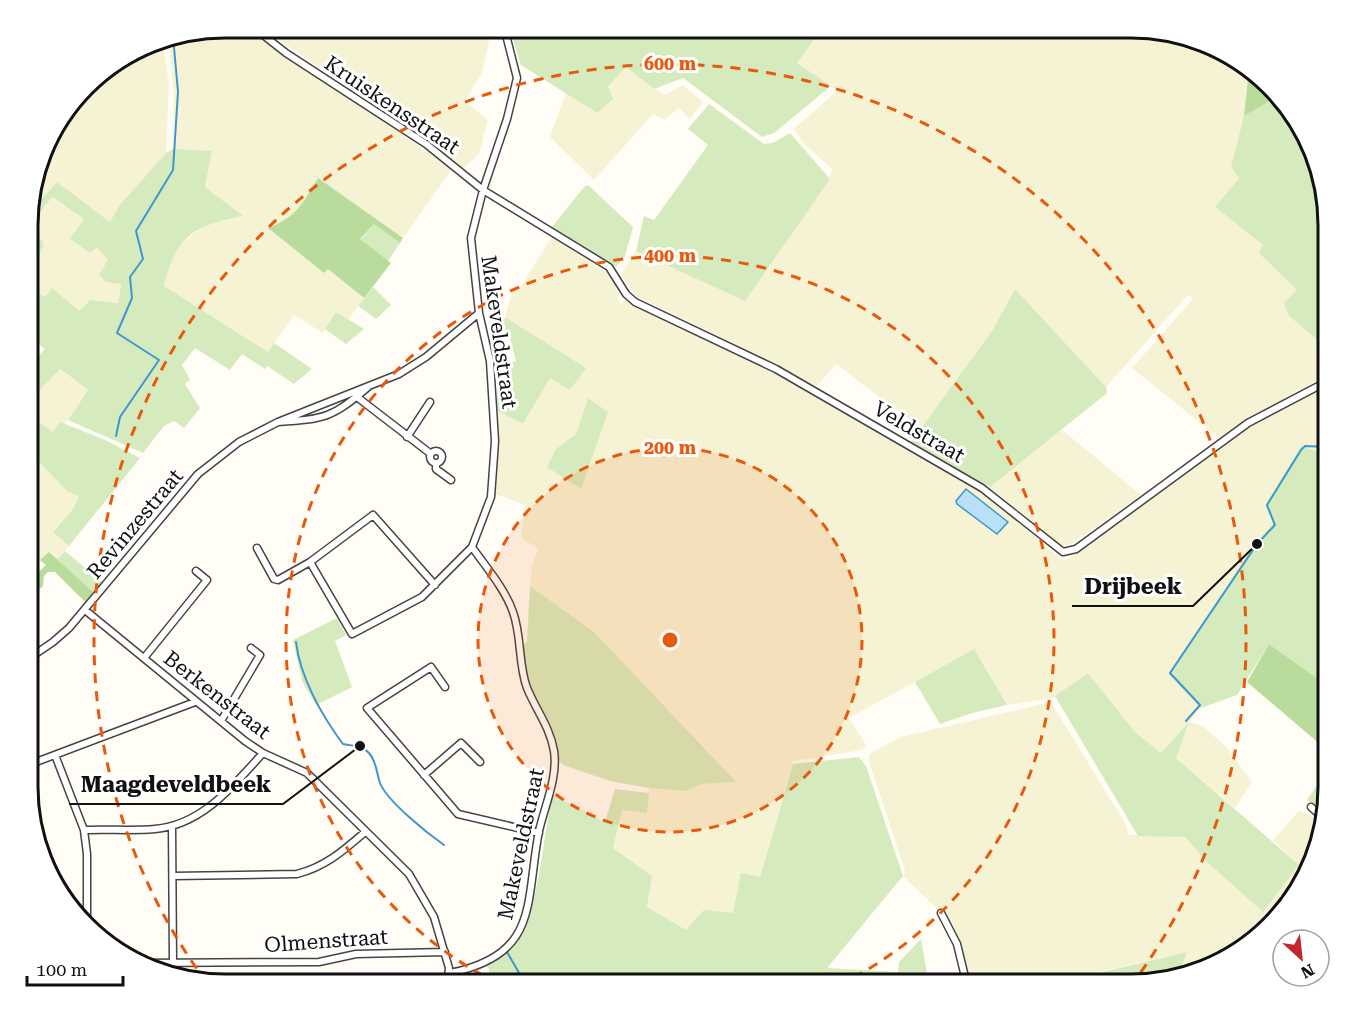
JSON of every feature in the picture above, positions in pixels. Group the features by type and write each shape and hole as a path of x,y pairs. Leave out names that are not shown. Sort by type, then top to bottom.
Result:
{"street":[{"name":"Kruiskensstraat","path":"267,38 286,53 426,144 483,190"},
{"name":"Makeveldstraat","path":"450,973 465,970 499,955 516,938 526,918 530,901 539,832 556,766 546,722 525,681 513,612 507,598 472,547 491,497 495,441 490,361 479,313 471,238 517,78 507,38"},
{"name":"Veldstraat","path":"483,190 609,267 626,294 635,302 776,369 982,488 1063,552 1076,549 1248,423 1318,386"},
{"name":"Revinzestraat","path":"38,652 53,642 85,610 198,474 239,442 278,422 368,387 413,366 479,313"},
{"name":"Revinzestraat","path":"278,422 326,417 346,407 368,387"},
{"path":"357,397 431,454"},
{"path":"407,437 430,402"},
{"path":"431,454 436,451 442,454 442,460 436,464"},
{"path":"431,454 431,461 436,464 436,469 451,480"},
{"path":"257,548 274,579 278,580 310,562 373,515 435,585"},
{"path":"310,562 352,634 409,606 435,585 472,547"},
{"path":"144,657 207,580 196,571"},
{"name":"Berkenstraat","path":"85,610 195,702 263,753 306,773 414,882 434,917 450,973"},
{"path":"221,721 260,655 251,648"},
{"path":"445,687 431,667 366,708 458,814 539,832"},
{"path":"38,761 195,702"},
{"path":"424,775 461,743 480,762"},
{"path":"84,830 155,829 172,826 213,805 263,753"},
{"path":"55,755 84,830 87,854 87,914"},
{"path":"1311,807 1316,811"},
{"path":"172,826 173,963"},
{"path":"173,876 297,874 316,869 334,859 364,832"},
{"path":"941,913 957,944 964,974"},
{"name":"Olmenstraat","path":"162,963 319,962 356,954 445,952"}],"shaded area":[{"path":"262,38 452,169 403,238 318,179 300,209 287,221 269,229 324,273 328,269 364,298 348,320 336,312 323,333 294,315 268,352 164,286 170,261 182,243 208,223 242,216 205,187 212,152 173,149 174,96 169,46 200,39"},
{"path":"276,38 490,38 482,73 465,101 488,120 479,154 463,169 427,140"},
{"path":"815,38 1142,38 1190,47 1224,63 1248,79 1244,119 1231,167 1239,178 1215,207 1264,245 1259,253 1298,290 1289,316 1318,340 1318,380 1245,420 1219,438 1132,368 1193,299 1188,295 1106,387 1015,289 992,331 921,429 836,364 815,388 719,336 636,296 621,275 636,251 745,300 830,178 832,169 805,145 794,129 837,91 797,63"},
{"path":"163,48 169,85 166,153 120,206 110,222 57,182 39,202 47,165 57,142 76,111 92,92 121,69"},
{"path":"626,67 664,95 683,85 703,102 690,119 679,108 664,120 653,114 594,180 550,137 566,93 597,113 608,88"},
{"path":"51,197 84,219 97,246 121,283 118,303 90,300 79,311 52,289 45,298 38,294 38,256 44,246 38,236 38,215"},
{"path":"552,236 607,273 614,281 621,306 625,298 774,373 989,496 1063,561 1252,426 1318,391 1318,458 1265,506 1273,523 1251,549 1168,674 1201,708 1190,722 1203,726 1227,748 1252,782 1235,808 1176,758 1188,723 1161,753 1135,732 1088,673 1053,698 1007,705 974,650 849,718 866,745 862,750 793,761 760,877 733,913 686,930 647,907 652,876 613,848 622,810 647,813 649,788 686,791 701,784 735,782 594,632 530,586 532,566 538,549 521,537 525,505 496,494 497,411 523,424 550,377 586,368 505,317 513,289 519,290","holes":["588,398 580,488 556,449 576,434"]},
{"path":"59,369 88,390 65,424 60,422 53,432 38,421 38,391"},
{"path":"1061,429 1141,495 1070,545 1060,546 990,487"},
{"path":"38,461 68,492 79,496 73,509 53,531 69,546 57,560 49,552 40,560 38,558"},
{"path":"1051,702 1125,823 1129,835 1185,837 1205,860 1299,865 1273,840 1299,811 1313,816 1314,824 1303,859 1292,881 1271,911 1244,936 1202,960 1182,967 1187,952 1088,974 968,974 954,925 903,876 905,871 869,762 869,754 901,737"}],"green space":[{"path":"512,38 815,38 797,63 831,86 774,133 762,137 683,78 654,89 626,67 608,87 613,99 597,113 521,65"},
{"path":"1248,79 1270,101 1244,116"},
{"path":"1270,101 1292,131 1308,165 1314,188 1318,225 1318,340 1289,316 1284,303 1297,290 1259,253 1263,245 1215,207 1239,178 1231,167 1244,116"},
{"path":"709,104 764,144 773,143 790,133 830,179 745,301 636,251 644,216 654,220 708,145 688,129"},
{"path":"173,149 212,151 205,187 243,216 212,224 190,235 175,255 164,286 268,352 274,343 312,369 294,384 267,366 265,369 242,354 230,370 195,348 182,365 190,380 185,384 200,408 184,428 174,421 164,426 143,453 68,420 88,390 60,369 38,392 38,357 45,349 38,343 38,293 45,297 52,288 79,311 90,300 118,303 121,284 106,282 99,275 108,260 97,247 90,253 70,239 84,219 52,197 38,214 39,202 57,182 110,222 119,206 166,153"},
{"path":"318,178 403,238 400,243 374,224 360,239 391,263 364,298 328,269 324,273 268,228 286,219 298,209"},
{"path":"585,186 589,186 633,227 625,256 616,267 551,228"},
{"path":"374,224 400,243 388,261 360,240"},
{"path":"38,236 44,246 38,256"},
{"path":"373,287 391,305 376,319 358,306"},
{"path":"1015,289 1106,387 1107,393 990,487 911,442 992,331"},
{"path":"336,312 364,329 346,344 325,329"},
{"path":"505,317 586,368 570,390 550,378 523,424 497,411 497,380 493,366 516,361 509,335 502,329"},
{"path":"588,398 608,412 581,489 547,467 556,449 576,434"},
{"path":"38,421 53,432 60,422 103,439 140,458 69,546 53,532 73,509 79,496 68,492 38,461"},
{"path":"1301,446 1318,452 1317,678 1269,644 1237,695 1201,708 1168,674 1251,549 1273,523 1265,506"},
{"path":"65,551 102,582 93,592 57,560"},
{"path":"49,552 93,592 85,602 55,572 48,572 44,576 43,586 38,590 38,573 46,565 40,560"},
{"path":"530,586 594,632 736,782 701,784 686,791 649,788 610,781 563,765 558,759 549,723 531,689 522,646 527,642"},
{"path":"337,618 346,635 335,641 352,687 316,705 302,681 293,640"},
{"path":"1269,644 1317,678 1317,742 1247,682"},
{"path":"974,649 1007,705 972,713 940,724 915,682"},
{"path":"1088,673 1135,732 1161,753 1189,722 1176,758 1299,865 1263,912 1205,860 1185,837 1138,836 1055,696"},
{"path":"859,757 866,766 903,876 827,968 898,972 899,962 921,939 927,974 489,974 485,964 509,950 520,936 528,919 534,899 553,795 605,822 615,789 649,793 647,813 622,810 613,848 652,876 647,907 686,930 704,910 733,913 741,873 760,877 793,764"},
{"path":"1317,785 1316,808 1307,800"},
{"path":"1187,952 1182,967 1167,971 1142,974 1098,973"}],"water":[{"path":"966,489 1008,522 997,534 957,504 956,501"}],"waterway":[{"path":"116,436 120,417 159,360 117,333 132,298 130,277 143,259 136,231 173,170 178,92 174,45"},
{"path":"1186,721 1200,705 1170,673 1257,544 1275,525 1267,505 1301,450 1305,446 1318,447"},
{"path":"296,642 302,669 313,696 343,744 366,750 372,756 380,783 391,799 418,825 444,845"},
{"path":"507,952 520,974"}],"place":[{"name":"Drijbeek","path":"1257,544"},
{"name":"Maagdeveldbeek","path":"360,746"}]}
